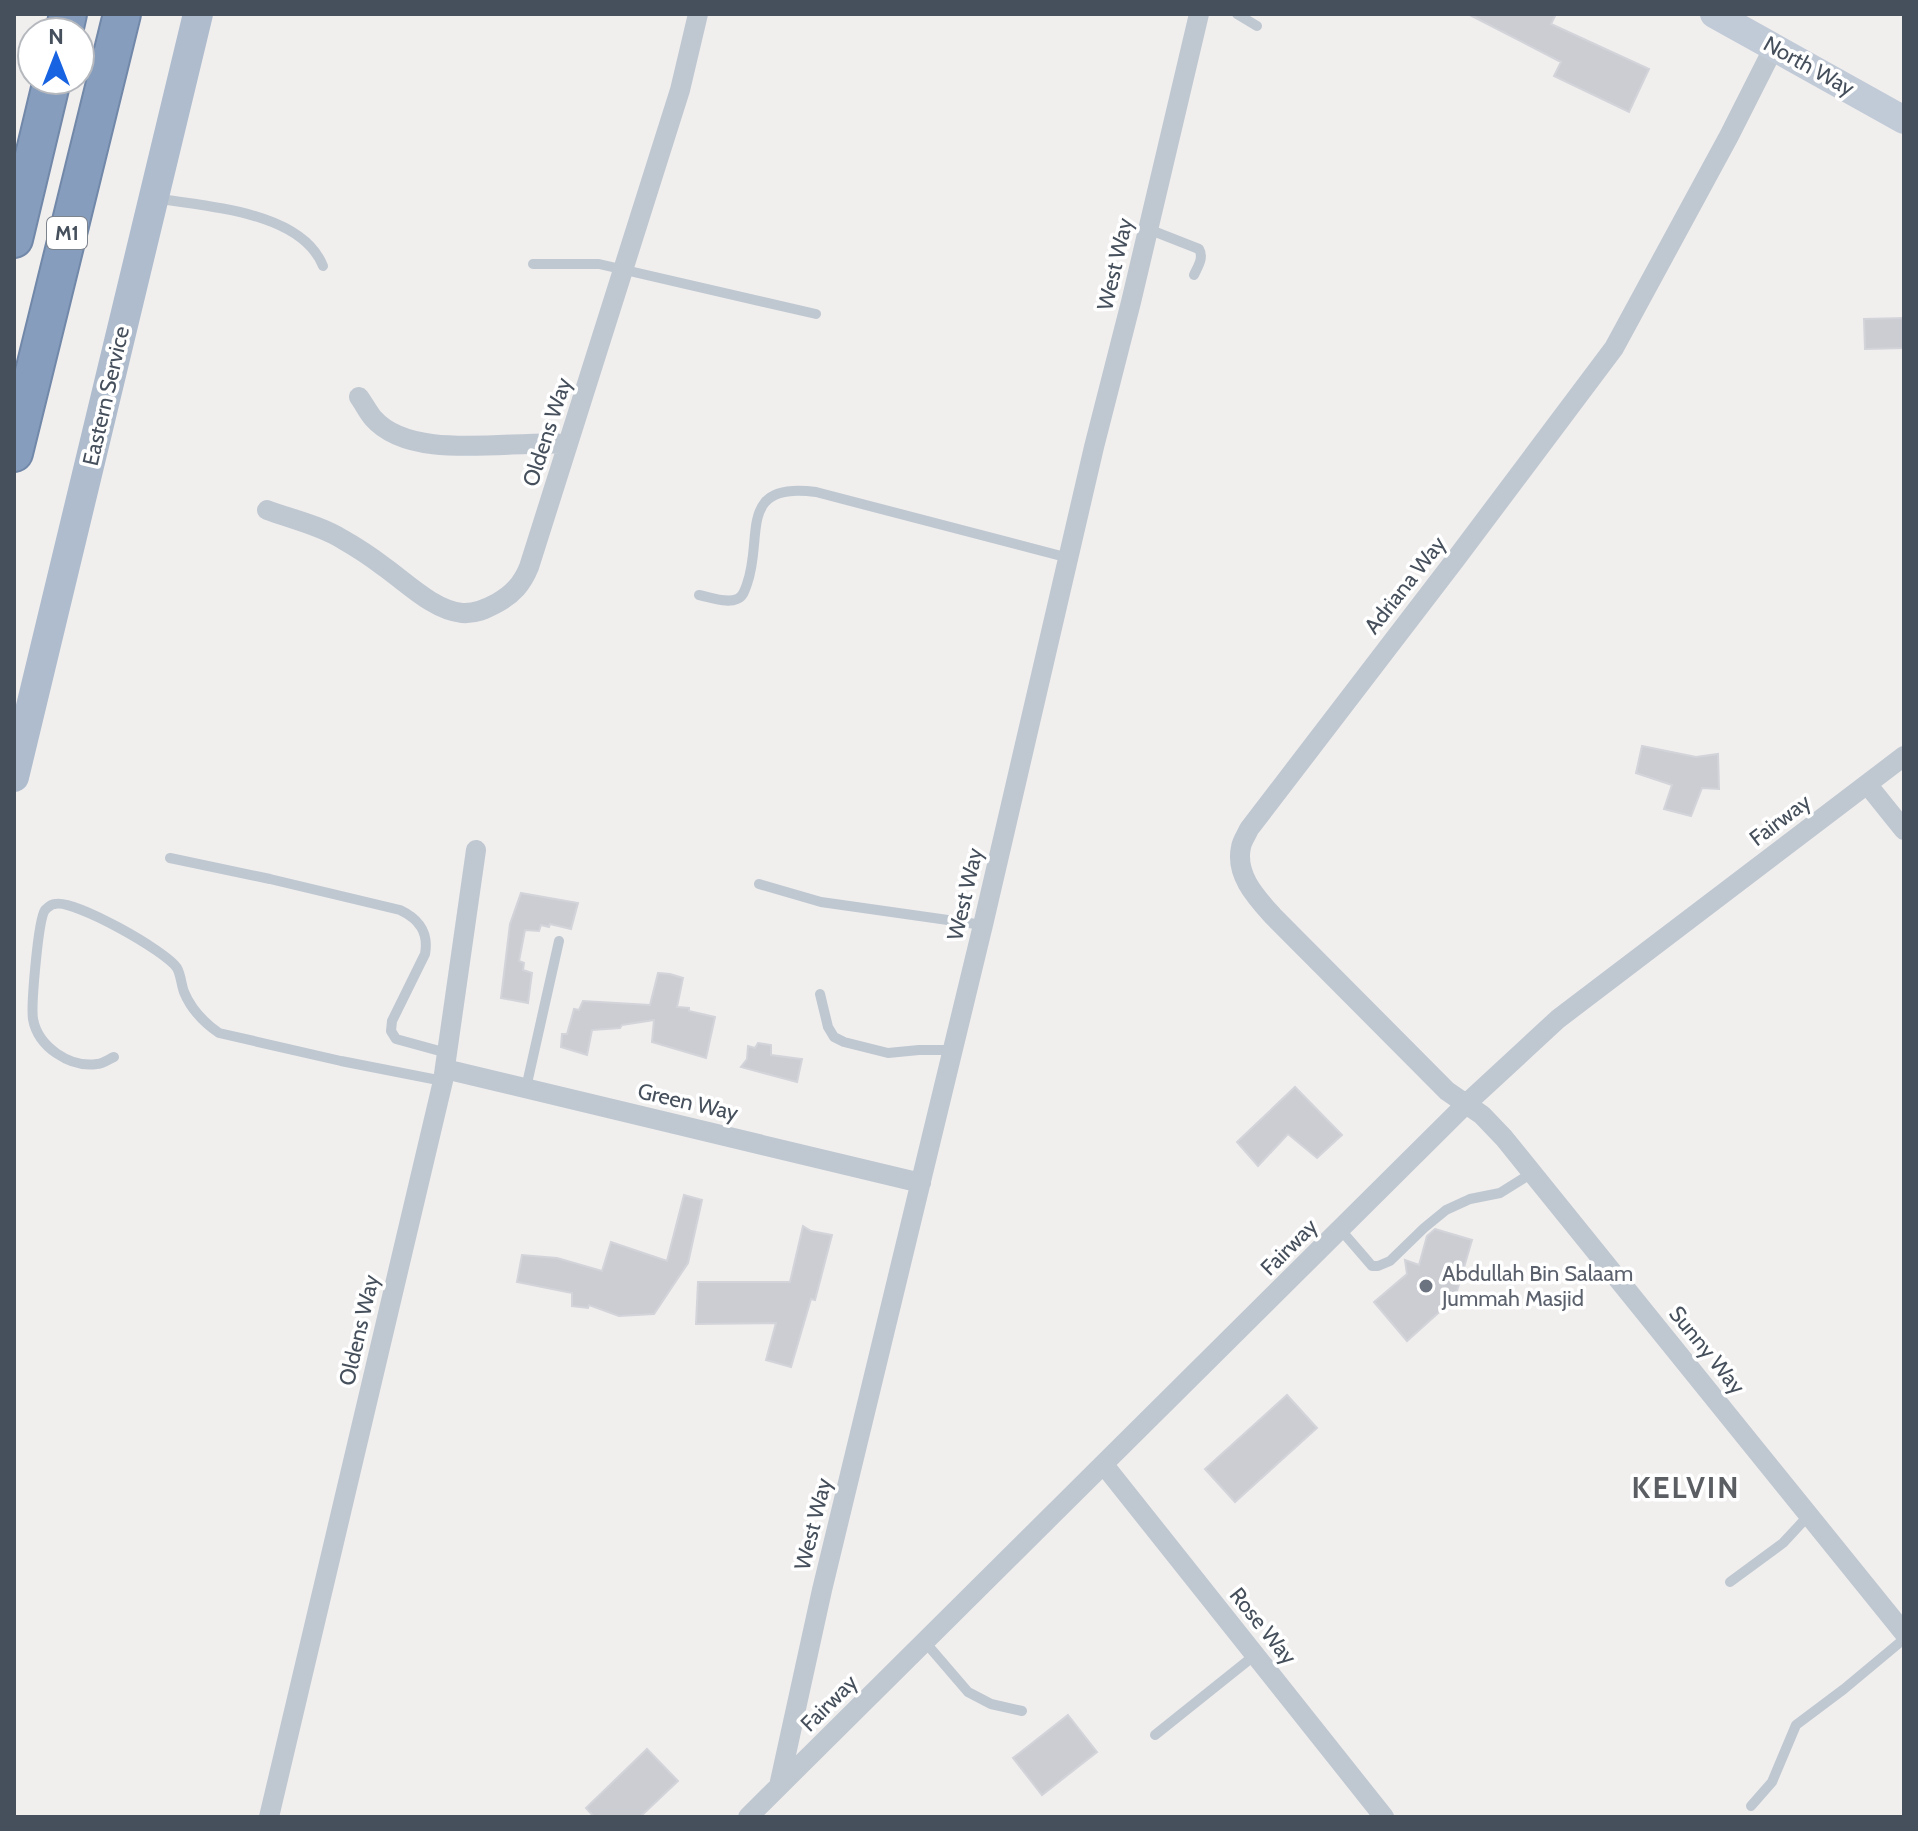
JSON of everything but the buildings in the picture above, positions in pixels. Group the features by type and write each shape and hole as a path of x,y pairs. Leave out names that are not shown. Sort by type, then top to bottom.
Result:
{"highway":[{"name":"M1","path":"14,453 122,14"},
{"name":"M1","path":"14,239 48,96"}],"main road":[{"name":"Eastern Service","path":"14,777 198,14"}],"street":[{"name":"Oldens Way","path":"267,510 340,537 418,594 449,610 474,612 503,600 515,590 523,580 568,444 680,90 698,14"},
{"name":"West Way","path":"779,1786 822,1590 1199,14"},
{"name":"North Way","path":"1714,14 1904,120"},
{"name":"Adriana Way","path":"1466,1104 1447,1091 1273,916 1245,880 1241,867 1241,846 1265,807 1614,348 1774,47"},
{"path":"359,397 374,419 393,434 420,443 449,446 536,442 568,444"},
{"name":"Fairway","path":"748,1817 1466,1104 1558,1019 1904,756"},
{"path":"1867,784 1904,830"},
{"name":"Oldens Way","path":"269,1817 445,1068 476,850"},
{"name":"Green Way","path":"445,1068 921,1183"},
{"name":"Sunny Way","path":"1466,1104 1490,1121 1904,1633"},
{"name":"Rose Way","path":"1104,1465 1384,1817"}],"lane":[{"path":"1237,14 1257,26"},
{"path":"153,197 261,217 283,226 302,239 318,254 323,266"},
{"path":"1148,229 1199,249 1201,261 1194,275"},
{"path":"533,264 585,263 623,269 816,314"},
{"path":"699,595 731,601 738,599 750,578 756,519 764,504 778,493 794,489 816,492 1069,558"},
{"path":"170,858 411,915 424,932 425,954 392,1021 391,1031 396,1039 445,1068"},
{"path":"759,884 821,902 983,925"},
{"path":"114,1057 98,1064 75,1062 55,1054 40,1036 33,1019 34,980 42,920 45,909 51,905 58,903 81,909 164,955 177,967 191,1007 219,1033 326,1058 445,1068"},
{"path":"526,1088 559,941"},
{"path":"820,994 828,1027 834,1037 844,1042 888,1053 953,1050"},
{"path":"1340,1229 1365,1260 1372,1266 1378,1266 1390,1261 1446,1210 1470,1199 1500,1193 1532,1173"},
{"path":"1730,1582 1783,1543 1809,1515"},
{"path":"1751,1806 1772,1782 1796,1725 1904,1639"},
{"path":"925,1642 968,1692 991,1704 1022,1711"},
{"path":"1155,1735 1255,1655"}],"place":[{"name":"Abdullah Bin Salaam Jummah Masjid","path":"1426,1286"}],"district":[{"name":"KELVIN","path":"1686,1487"}]}
